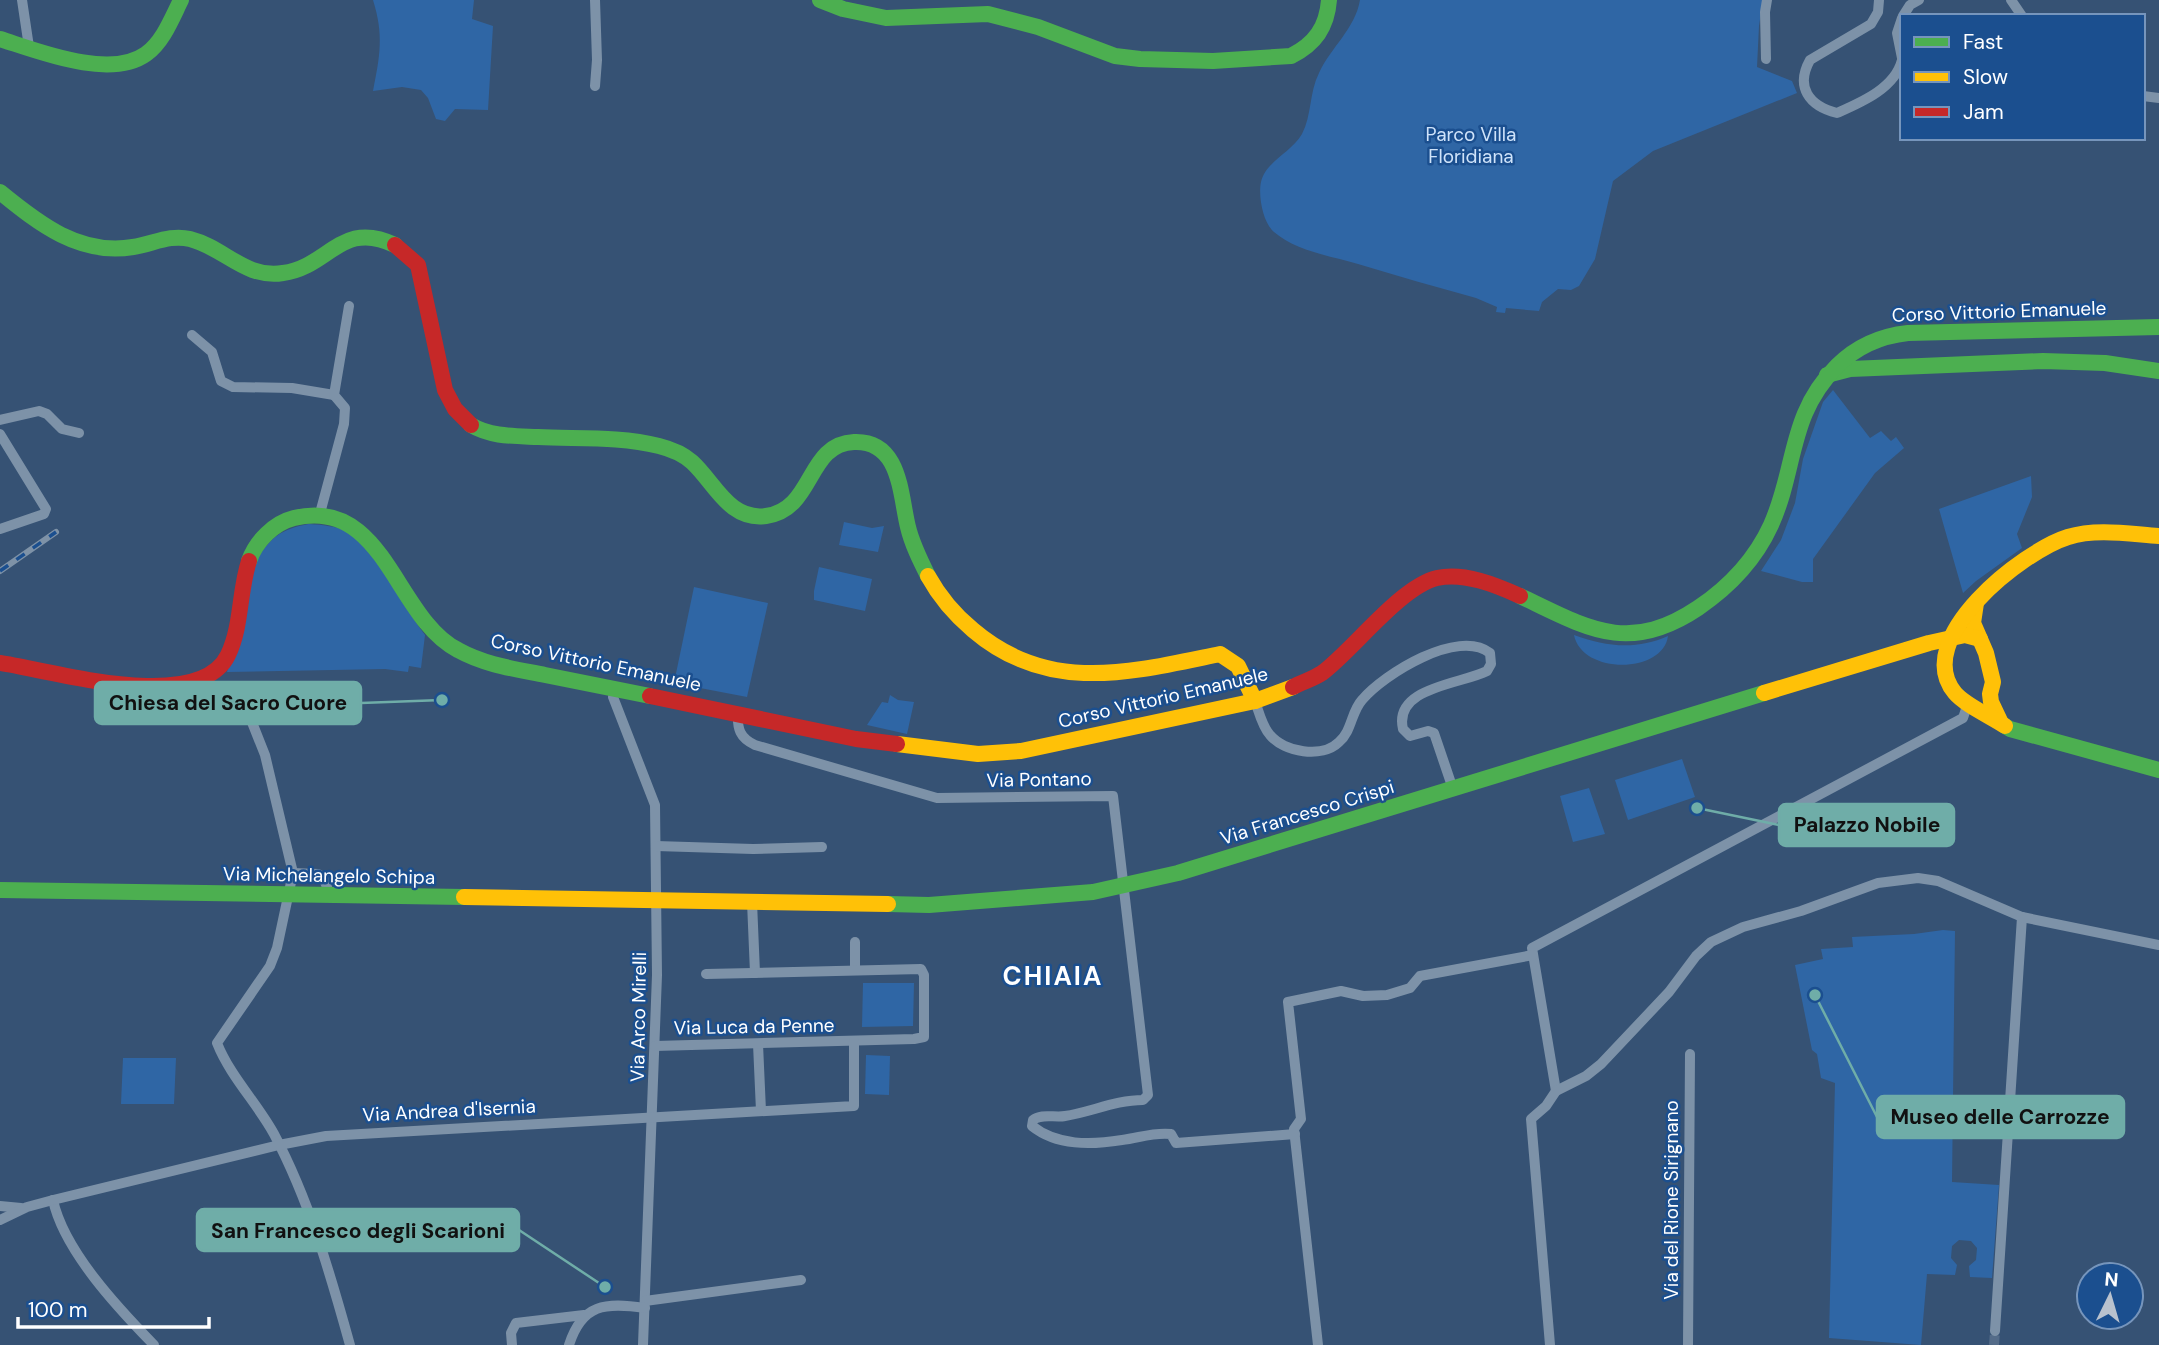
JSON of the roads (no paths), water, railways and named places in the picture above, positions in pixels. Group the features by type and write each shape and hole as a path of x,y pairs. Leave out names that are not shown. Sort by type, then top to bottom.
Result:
{"main road":[{"path":"0,39 111,65 138,61 158,41 181,0"},
{"path":"820,0 843,9 886,18 988,14 1038,27 1115,56 1167,61 1291,56 1305,50 1319,36 1328,15 1329,0"},
{"path":"0,192 60,236 90,248 132,248 171,237 186,237 201,242 234,263 261,274 291,273 346,239 372,236 392,241 418,265 445,390 450,402 463,420 481,431 657,445 682,454 735,510 756,516 789,509 804,491 820,457 834,447 853,441 870,444 887,455 897,471 909,535 923,568 945,604 970,628 998,649 1027,663 1054,671 1098,674 1127,672 1220,654 1238,666 1255,701"},
{"name":"Corso Vittorio Emanuele","path":"319,517 352,526 368,538 419,617 439,639 464,654 499,666 856,739 978,754 1021,751 1255,701 1301,684 1321,673 1414,588 1430,579 1469,577 1577,624 1608,633 1630,634 1653,630 1692,612 1728,585 1752,558 1778,506 1802,415 1824,376 1860,346 1883,336 1943,331 2159,327"},
{"path":"1883,336 1872,343 1867,351 1872,360 1885,367"},
{"path":"1824,376 1843,370 1885,367 2064,361 2105,363 2159,371"},
{"path":"0,663 123,683 165,686 197,682 219,670 228,658 246,567 256,547 274,527 286,521 319,517"},
{"path":"2159,536 2098,534 2064,537 2034,554 1977,601 1957,626 1946,649 1946,665 1954,692 2007,727 2053,743 2159,770"},
{"path":"1977,601 1973,624 1993,682 1990,698 1994,712 2007,727"},
{"path":"1950,640 1965,635 1980,639"},
{"name":"Via Francesco Crispi","path":"657,902 954,904 1068,895 1125,887 1929,643 1950,640"},
{"path":"1963,698 1979,698 1992,689"},
{"name":"Via Michelangelo Schipa","path":"0,890 657,902"}],"street":[{"path":"22,0 29,47"},
{"path":"594,0 596,86"},
{"path":"1766,59 1767,0"},
{"path":"1879,0 1878,12 1871,24 1810,60 1803,81 1807,95 1816,105 1837,113 1870,98 1892,79 1900,66"},
{"path":"1904,14 1910,5 1919,0"},
{"path":"1900,23 1897,33 1900,49"},
{"path":"334,395 349,306"},
{"path":"192,335 212,352 221,380 233,387 292,388 334,395 345,408 344,425 319,517"},
{"path":"0,420 38,411 47,414 62,429 79,432"},
{"path":"0,434 46,509 44,514 0,529"},
{"path":"1255,701 1263,725 1279,742 1300,750 1329,749 1339,743 1346,734 1354,712 1363,698 1400,671 1447,648 1465,645 1485,650 1490,653 1491,660 1487,670 1424,692 1409,703 1402,718 1402,727 1412,736 1428,731 1434,733 1453,789"},
{"path":"165,686 166,702 169,705 201,704 218,697 233,686 240,689 255,736 265,755 293,873 270,966 217,1043 273,1133 303,1197 317,1233 350,1345"},
{"name":"Via Arco Mirelli","path":"613,697 653,799 656,846 655,1046 643,1345"},
{"path":"1550,1345 1531,1121 1551,1102 1556,1091 1532,948 1961,719 1966,709 1963,698"},
{"name":"Via Pontano","path":"738,713 737,723 741,735 755,745 937,798 1113,796 1148,1095 1143,1100 1128,1101 1068,1116 1038,1116 1033,1120 1032,1126 1052,1138 1073,1143 1122,1140 1155,1132 1171,1134 1176,1143 1294,1132"},
{"path":"656,846 753,849 822,846"},
{"path":"293,873 318,874 323,877 326,895"},
{"path":"1556,1091 1586,1076 1601,1064 1669,992 1702,949 1732,931 1822,904 1878,883 1904,878 1938,881 2022,917 2159,945"},
{"path":"752,902 755,973"},
{"path":"1995,1331 2022,917"},
{"path":"706,974 855,970 855,942"},
{"path":"1318,1345 1294,1132 1301,1119 1288,1002 1341,991 1363,996 1387,995 1408,990 1420,976 1533,955"},
{"name":"Via Luca da Penne","path":"655,1046 924,1037 923,971 855,970"},
{"name":"Via Andrea d'Isernia","path":"27,1207 326,1136 854,1106 854,1041"},
{"path":"758,1044 761,1111"},
{"name":"Via del Rione Sirignano","path":"1688,1345 1690,1054"},
{"path":"53,1200 61,1223 90,1271 120,1309 154,1345"},
{"path":"0,1206 10,1209 27,1207"},
{"path":"0,1220 27,1207"},
{"path":"512,1345 512,1329 519,1322 584,1315 593,1310 801,1280"},
{"path":"569,1345 575,1328 584,1315"}],"tunnel":[{"path":"1994,1345 1995,1331"}],"railway":[{"path":"0,571 56,532"}],"place":[{"name":"Chiesa del Sacro Cuore","path":"442,700"},
{"name":"Palazzo Nobile","path":"1697,808"},
{"name":"Museo delle Carrozze","path":"1815,995"},
{"name":"San Francesco degli Scarioni","path":"605,1287"}],"district":[{"name":"CHIAIA","path":"1053,976"}],"park label":[{"name":"Parco Villa Floridiana","path":"1471,145"}]}
